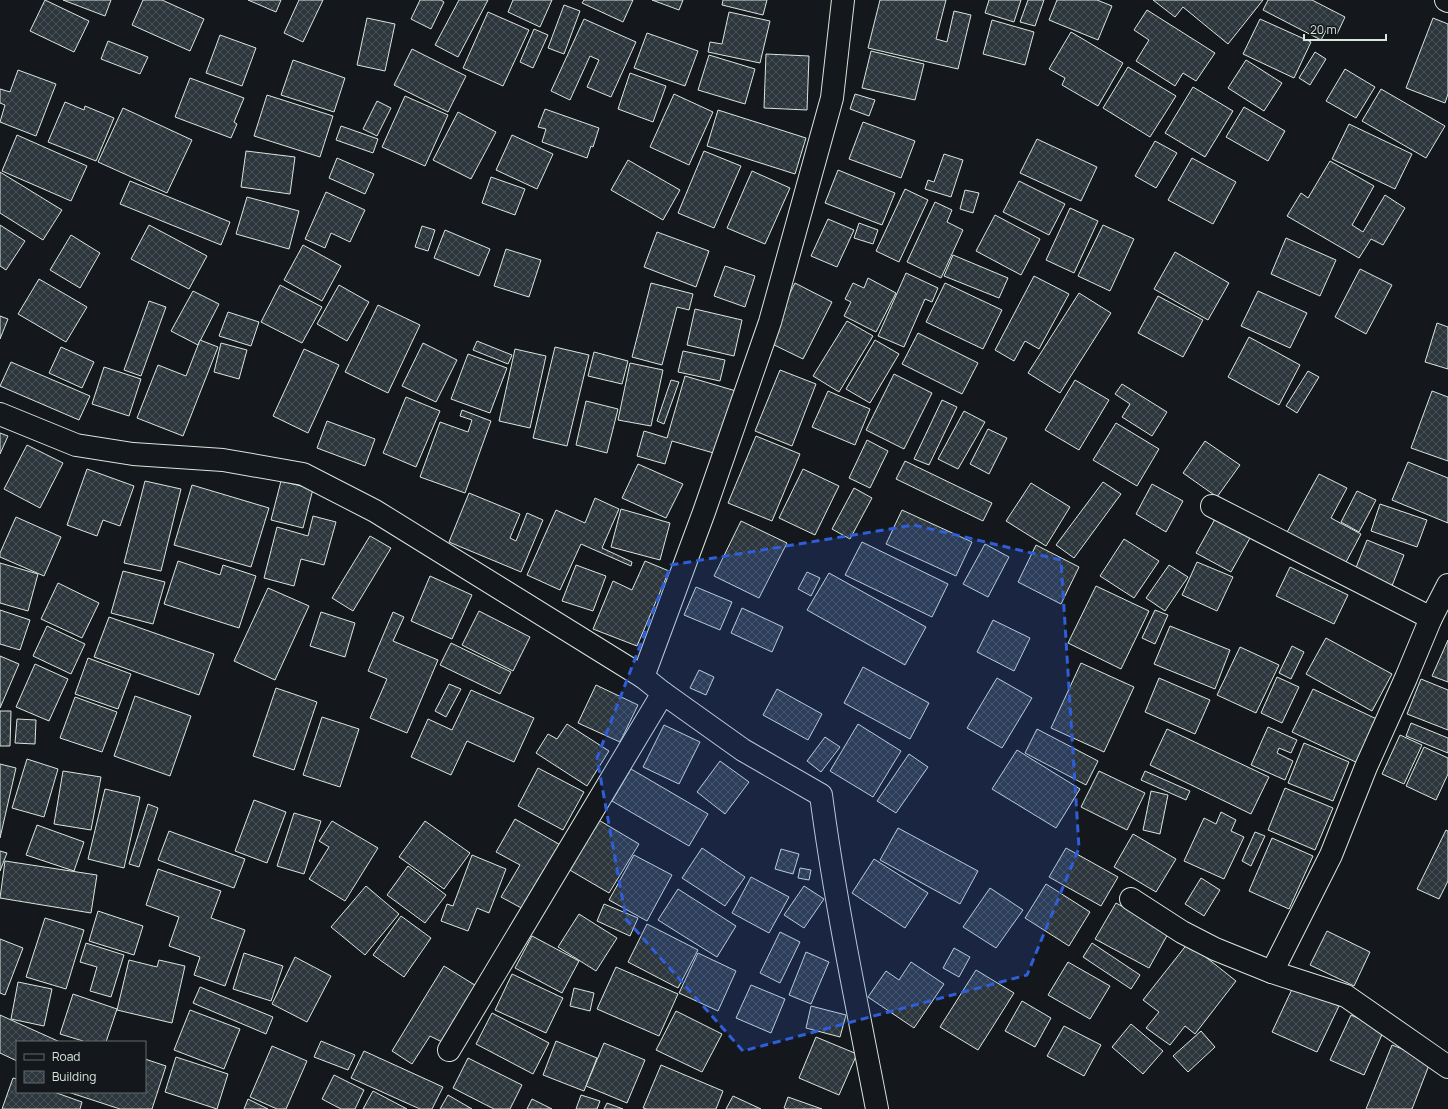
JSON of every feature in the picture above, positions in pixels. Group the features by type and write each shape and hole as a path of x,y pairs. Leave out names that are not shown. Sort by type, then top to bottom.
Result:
{"street":[{"path":"643,677 704,512 770,322 832,98 843,0"},
{"path":"0,414 76,445 133,454 223,460 304,474 375,511 643,677 743,750 820,795 843,933 878,1109"},
{"path":"1212,506 1431,618"},
{"path":"1272,972 1331,854 1366,767 1431,618 1448,586"},
{"path":"448,1050 663,693"},
{"path":"1132,899 1182,932 1215,949 1272,972 1346,996 1448,1067"}],"highlighted area":[{"path":"914,525 1061,560 1079,848 1027,975 743,1051 626,919 597,758 671,565"}],"building":[{"path":"45,0 89,21 74,52 30,31"},
{"path":"63,0 111,0 105,16"},
{"path":"143,0 162,0 204,19 190,51 132,25"},
{"path":"248,0 281,0 276,12"},
{"path":"299,0 323,0 303,42 284,33"},
{"path":"420,0 441,0 444,2 431,29 411,19"},
{"path":"459,0 488,0 458,57 435,45"},
{"path":"513,0 552,0 540,27 508,12"},
{"path":"584,0 633,0 623,22 582,3"},
{"path":"652,0 683,0 679,10"},
{"path":"723,0 767,0 763,15 722,5"},
{"path":"880,0 946,0 936,39 947,42 954,11 971,15 958,69 868,48"},
{"path":"989,0 1021,0 1014,22 985,13"},
{"path":"1028,0 1044,0 1035,26 1020,22"},
{"path":"1057,0 1097,0 1112,6 1098,40 1049,20"},
{"path":"1153,0 1263,0 1228,44 1183,7 1175,17"},
{"path":"1268,0 1312,0 1345,17 1337,34 1327,29 1321,40 1263,10"},
{"path":"564,5 580,11 564,54 548,48"},
{"path":"1147,10 1215,53 1196,81 1183,73 1175,86 1136,61 1149,40 1134,30"},
{"path":"488,12 529,30 503,86 463,68"},
{"path":"729,12 770,21 760,63 708,52 710,42 722,44"},
{"path":"367,18 395,24 385,71 357,65"},
{"path":"1433,18 1448,24 1448,94 1445,103 1406,88"},
{"path":"584,19 636,42 611,97 587,87 599,60 590,56 570,100 551,91"},
{"path":"1260,19 1311,42 1294,78 1243,54"},
{"path":"992,20 1034,32 1025,65 983,54"},
{"path":"534,29 548,35 533,68 520,62"},
{"path":"1071,32 1123,63 1098,106 1062,85 1065,78 1049,69"},
{"path":"647,33 698,51 685,86 634,68"},
{"path":"220,35 256,48 242,86 206,73"},
{"path":"108,41 148,57 140,74 101,59"},
{"path":"412,49 466,76 448,112 394,85"},
{"path":"871,51 924,64 915,100 862,88"},
{"path":"1315,52 1326,59 1310,85 1299,78"},
{"path":"766,54 809,56 807,110 764,108"},
{"path":"709,55 755,69 745,104 698,90"},
{"path":"293,60 345,78 334,112 281,95"},
{"path":"1246,60 1282,83 1264,111 1228,88"},
{"path":"1128,67 1176,96 1150,137 1103,108"},
{"path":"1345,69 1375,87 1356,118 1326,101"},
{"path":"18,70 56,84 36,136 0,122 5,105 0,103 0,89 10,92"},
{"path":"630,73 666,86 653,122 618,109"},
{"path":"190,78 244,98 234,122 237,124 231,138 175,117"},
{"path":"1193,87 1233,111 1205,157 1165,133"},
{"path":"1381,89 1445,126 1426,158 1362,121"},
{"path":"674,94 713,112 689,165 650,147"},
{"path":"855,94 875,100 869,116 850,109"},
{"path":"267,95 333,116 320,157 254,136"},
{"path":"405,96 448,115 425,166 382,147"},
{"path":"377,101 391,108 377,136 363,129"},
{"path":"65,102 84,110 85,106 114,118 96,161 48,142"},
{"path":"1244,107 1285,131 1268,161 1226,137"},
{"path":"123,108 192,140 167,193 98,162"},
{"path":"545,109 599,128 593,147 591,146 587,158 542,142 546,129 538,127"},
{"path":"718,110 806,138 795,174 707,146"},
{"path":"458,112 496,132 471,179 433,160"},
{"path":"863,122 915,141 901,178 849,159"},
{"path":"1349,124 1412,154 1395,189 1332,159"},
{"path":"341,126 378,139 373,153 336,140"},
{"path":"17,135 87,166 71,201 2,171"},
{"path":"512,135 553,154 537,189 496,170"},
{"path":"1037,139 1097,167 1081,201 1020,173"},
{"path":"1155,141 1177,153 1156,188 1135,176"},
{"path":"246,151 295,157 290,194 241,187"},
{"path":"704,151 741,166 714,228 678,213"},
{"path":"944,154 963,160 951,197 925,189 928,180 934,182"},
{"path":"337,158 374,174 365,194 329,178"},
{"path":"1192,158 1236,182 1213,224 1168,200"},
{"path":"628,160 680,190 663,220 611,190"},
{"path":"1330,161 1374,186 1352,225 1363,232 1385,195 1405,208 1383,245 1371,239 1359,258 1287,216 1301,193 1308,198"},
{"path":"838,170 895,193 882,225 825,203"},
{"path":"752,171 790,188 765,244 727,228"},
{"path":"0,172 62,210 43,240 0,213"},
{"path":"491,177 525,189 515,215 482,203"},
{"path":"130,181 230,222 221,245 120,204"},
{"path":"1019,181 1065,204 1049,235 1003,212"},
{"path":"905,189 928,200 899,262 876,251"},
{"path":"965,190 979,193 973,213 960,209"},
{"path":"326,192 365,210 350,242 331,233 325,248 305,239"},
{"path":"247,197 299,211 289,249 236,234"},
{"path":"935,202 952,210 947,222 963,230 941,278 907,262"},
{"path":"1070,208 1098,221 1074,273 1046,260"},
{"path":"995,215 1040,239 1021,275 976,251"},
{"path":"828,219 854,230 837,267 811,256"},
{"path":"859,223 878,230 873,244 854,238"},
{"path":"0,225 25,241 6,270 0,266"},
{"path":"149,225 207,256 189,289 131,259"},
{"path":"1103,225 1134,239 1110,291 1078,276"},
{"path":"422,226 435,230 428,251 415,247"},
{"path":"445,230 490,249 479,276 434,258"},
{"path":"657,232 709,251 696,287 644,267"},
{"path":"71,235 100,253 80,288 50,270"},
{"path":"1286,238 1336,260 1320,296 1271,274"},
{"path":"303,245 341,266 322,301 284,280"},
{"path":"506,249 541,260 529,297 494,286"},
{"path":"1175,252 1229,283 1208,320 1154,289"},
{"path":"953,255 1008,278 999,298 944,276"},
{"path":"725,266 755,276 745,307 714,296"},
{"path":"1360,269 1392,285 1366,334 1335,317"},
{"path":"906,273 938,288 932,302 925,299 904,347 878,336"},
{"path":"1034,276 1069,294 1039,349 1025,341 1014,361 995,350"},
{"path":"868,278 896,293 876,332 844,316 851,302 845,299 853,283 864,288"},
{"path":"39,279 87,307 66,342 18,314"},
{"path":"651,283 693,294 689,310 677,307 662,365 632,357"},
{"path":"795,283 832,302 803,359 766,341"},
{"path":"945,283 1002,310 983,349 926,322"},
{"path":"280,285 322,307 302,343 261,322"},
{"path":"339,285 369,302 347,341 317,324"},
{"path":"193,291 219,304 198,345 171,331"},
{"path":"1258,291 1307,313 1290,348 1241,326"},
{"path":"1079,293 1111,313 1060,393 1028,373"},
{"path":"1158,296 1203,320 1183,357 1138,333"},
{"path":"149,301 166,307 141,376 124,370"},
{"path":"378,305 420,325 388,393 345,372"},
{"path":"695,309 742,320 734,356 687,345"},
{"path":"228,312 259,322 251,346 219,336"},
{"path":"0,316 8,319 0,339"},
{"path":"847,321 873,336 839,392 813,376"},
{"path":"1437,323 1448,327 1448,369 1425,362"},
{"path":"918,333 978,363 962,394 902,364"},
{"path":"1249,337 1300,365 1279,405 1228,377"},
{"path":"200,340 218,347 183,436 137,418 158,365 186,376"},
{"path":"875,340 899,354 870,403 846,389"},
{"path":"477,341 512,355 508,364 473,350"},
{"path":"221,343 247,350 239,379 214,372"},
{"path":"423,343 457,360 436,402 402,386"},
{"path":"61,347 94,362 82,388 49,373"},
{"path":"555,347 589,355 567,446 533,438"},
{"path":"304,349 339,365 308,433 273,416"},
{"path":"515,349 546,356 530,428 499,421"},
{"path":"683,351 725,360 720,381 678,372"},
{"path":"594,352 628,361 622,384 588,376"},
{"path":"468,354 507,368 490,413 451,399"},
{"path":"11,362 90,396 79,420 0,386"},
{"path":"630,363 663,370 651,426 618,420"},
{"path":"104,367 141,379 129,416 92,404"},
{"path":"780,370 816,384 792,446 755,431"},
{"path":"1308,371 1319,377 1297,413 1286,406"},
{"path":"894,374 932,393 904,449 866,430"},
{"path":"685,376 736,391 717,454 672,441 665,464 637,456 644,431 667,438"},
{"path":"671,380 679,382 664,424 657,421"},
{"path":"1075,380 1109,400 1079,450 1045,430"},
{"path":"1122,384 1167,412 1152,436 1122,417 1130,404 1115,394"},
{"path":"828,391 870,409 855,445 812,427"},
{"path":"1432,391 1448,397 1448,461 1411,448"},
{"path":"406,397 440,411 416,467 383,453"},
{"path":"942,400 957,407 929,465 914,459"},
{"path":"586,401 618,409 607,453 576,445"},
{"path":"462,410 491,421 465,493 420,477 440,422 468,432 472,420 460,416"},
{"path":"964,411 985,422 958,469 938,459"},
{"path":"327,421 375,439 365,466 317,448"},
{"path":"1116,423 1159,449 1137,486 1093,460"},
{"path":"988,429 1007,438 989,474 970,464"},
{"path":"0,433 8,436 0,454"},
{"path":"756,436 800,454 772,521 728,503"},
{"path":"867,440 888,451 870,488 849,478"},
{"path":"1205,441 1240,465 1217,497 1183,473"},
{"path":"27,445 63,463 40,508 4,489"},
{"path":"905,461 992,503 983,521 896,479"},
{"path":"1408,462 1448,478 1448,523 1392,500"},
{"path":"638,464 683,484 666,518 622,498"},
{"path":"87,469 134,486 120,526 103,520 97,536 67,525"},
{"path":"803,469 839,486 815,535 779,518"},
{"path":"1319,474 1347,488 1331,518 1361,534 1345,564 1286,534"},
{"path":"145,481 181,489 161,571 124,563"},
{"path":"281,481 313,489 303,528 271,520"},
{"path":"1103,482 1121,494 1074,558 1056,545"},
{"path":"1031,483 1070,507 1046,546 1006,521"},
{"path":"1152,484 1183,501 1166,532 1136,514"},
{"path":"192,485 269,508 251,567 174,545"},
{"path":"854,488 872,498 850,539 832,529"},
{"path":"1357,491 1376,500 1359,532 1341,522"},
{"path":"469,493 520,514 510,538 516,541 527,513 543,520 521,572 449,542"},
{"path":"595,498 619,509 602,548 632,562 631,566 581,544 560,590 527,575 556,510 585,523"},
{"path":"1380,504 1427,520 1417,547 1371,531"},
{"path":"621,509 670,523 660,560 611,547"},
{"path":"902,510 972,542 956,576 886,544"},
{"path":"313,516 336,522 324,565 301,559 294,586 264,578 277,527 308,536"},
{"path":"16,517 61,537 44,576 0,557 0,553"},
{"path":"1215,519 1250,538 1231,572 1196,553"},
{"path":"741,521 787,543 759,598 714,576"},
{"path":"370,536 391,548 353,611 332,598"},
{"path":"1124,539 1159,561 1134,598 1100,576"},
{"path":"1367,540 1404,555 1390,591 1353,575"},
{"path":"862,542 948,584 932,617 845,575"},
{"path":"985,544 1009,557 988,597 963,584"},
{"path":"1036,545 1079,567 1061,604 1018,582"},
{"path":"178,561 220,575 223,565 256,576 239,628 164,604"},
{"path":"645,561 669,571 637,646 593,629 613,581 632,590"},
{"path":"1197,562 1233,577 1217,611 1182,595"},
{"path":"0,563 38,574 28,611 0,603"},
{"path":"576,565 606,576 593,611 562,601"},
{"path":"1169,565 1188,577 1165,611 1146,598"},
{"path":"1290,567 1348,595 1334,624 1276,596"},
{"path":"123,571 165,582 153,624 111,613"},
{"path":"807,572 820,578 811,596 798,589"},
{"path":"829,573 926,627 905,665 807,610"},
{"path":"430,576 472,595 452,639 411,621"},
{"path":"58,583 99,603 82,638 41,619"},
{"path":"1096,586 1149,611 1121,669 1068,643"},
{"path":"696,587 732,602 720,630 684,615"},
{"path":"268,588 309,606 275,680 234,661"},
{"path":"742,608 783,627 772,652 731,633"},
{"path":"0,610 30,620 20,650 0,644"},
{"path":"1155,610 1168,615 1155,644 1142,638"},
{"path":"479,611 530,637 513,671 462,645"},
{"path":"321,612 355,623 345,657 310,646"},
{"path":"393,612 404,617 393,641 438,660 407,733 370,718 387,679 368,671"},
{"path":"109,617 214,654 199,695 94,657"},
{"path":"993,620 1030,638 1014,671 977,652"},
{"path":"47,626 85,644 71,674 33,656"},
{"path":"1170,626 1230,650 1215,689 1154,664"},
{"path":"1326,638 1392,674 1372,711 1306,674"},
{"path":"1448,640 1448,682 1432,676"},
{"path":"451,643 511,672 500,694 440,665"},
{"path":"1292,646 1304,652 1291,679 1279,673"},
{"path":"1240,647 1279,665 1256,713 1217,695"},
{"path":"0,656 19,664 0,708"},
{"path":"88,658 131,674 118,709 75,694"},
{"path":"1081,663 1134,687 1104,752 1051,728"},
{"path":"35,664 68,679 49,721 16,707"},
{"path":"863,667 929,703 910,739 844,703"},
{"path":"699,670 714,677 706,695 690,688"},
{"path":"1277,677 1299,687 1282,723 1261,713"},
{"path":"997,678 1032,698 1002,748 967,728"},
{"path":"1159,678 1210,700 1195,734 1145,712"},
{"path":"1421,679 1448,690 1448,730 1407,714"},
{"path":"449,684 461,689 446,717 435,711"},
{"path":"596,685 638,705 620,742 578,723"},
{"path":"276,688 317,702 294,770 253,756"},
{"path":"777,689 822,714 808,740 763,715"},
{"path":"1313,689 1383,722 1362,765 1292,732"},
{"path":"471,690 534,718 514,762 467,741 451,775 411,757 428,719 452,730"},
{"path":"135,696 191,716 170,776 114,756"},
{"path":"75,697 117,712 102,752 60,738"},
{"path":"0,711 11,711 10,746 0,746"},
{"path":"322,717 359,729 340,787 303,775"},
{"path":"17,719 36,720 35,744 15,743"},
{"path":"1411,723 1448,738 1448,753 1406,736"},
{"path":"567,724 609,751 587,786 536,753 548,734 557,739"},
{"path":"858,724 901,751 873,797 830,771"},
{"path":"664,725 700,742 679,784 643,767"},
{"path":"1268,727 1297,740 1291,753 1279,748 1277,753 1293,761 1285,780 1251,765"},
{"path":"1037,729 1098,761 1086,785 1025,753"},
{"path":"1167,729 1269,777 1251,814 1150,765"},
{"path":"1400,735 1422,745 1404,784 1382,774"},
{"path":"825,737 840,747 821,772 807,761"},
{"path":"1304,743 1349,762 1333,801 1288,783"},
{"path":"1424,747 1448,758 1448,774 1436,800 1406,786"},
{"path":"1017,750 1080,789 1056,828 992,789"},
{"path":"909,754 928,767 896,813 877,801"},
{"path":"27,759 58,769 44,817 12,808"},
{"path":"720,761 749,782 725,814 697,792"},
{"path":"0,764 16,768 0,838"},
{"path":"538,768 584,792 563,830 518,806"},
{"path":"631,769 708,814 689,846 612,801"},
{"path":"63,771 101,777 91,830 54,824"},
{"path":"1099,771 1145,793 1127,830 1081,807"},
{"path":"1145,771 1190,791 1186,800 1141,780"},
{"path":"1285,788 1333,808 1315,850 1268,830"},
{"path":"105,789 140,797 124,868 88,859"},
{"path":"1151,791 1168,795 1160,834 1143,830"},
{"path":"254,800 286,812 267,863 235,851"},
{"path":"148,804 158,808 139,867 129,864"},
{"path":"1221,812 1236,820 1231,831 1244,837 1224,879 1184,861 1204,818 1216,824"},
{"path":"294,813 321,821 304,874 277,866"},
{"path":"515,819 564,847 527,911 501,897 520,865 496,852"},
{"path":"597,819 639,844 609,893 568,869"},
{"path":"332,821 378,848 345,901 309,879 329,847 319,841"},
{"path":"425,821 470,853 444,889 399,857"},
{"path":"37,825 84,842 74,871 26,855"},
{"path":"898,828 978,871 960,904 880,860"},
{"path":"1446,830 1448,831 1448,881 1439,899 1417,889"},
{"path":"169,831 245,859 234,888 158,860"},
{"path":"1255,832 1265,836 1251,866 1242,861"},
{"path":"1133,834 1176,859 1156,892 1114,867"},
{"path":"1272,838 1313,856 1289,909 1249,891"},
{"path":"702,848 745,877 725,906 682,878"},
{"path":"1066,848 1118,877 1101,906 1049,877"},
{"path":"781,849 799,854 793,874 775,869"},
{"path":"0,851 7,853 0,871"},
{"path":"472,855 506,869 489,913 477,908 468,931 441,921 447,904 453,906"},
{"path":"634,855 672,875 647,921 609,900"},
{"path":"874,859 928,893 905,928 852,893"},
{"path":"5,861 97,875 91,913 0,898"},
{"path":"408,866 446,895 425,923 387,895"},
{"path":"800,868 811,870 809,880 798,878"},
{"path":"158,869 221,891 211,918 245,930 225,986 194,975 200,957 169,946 179,917 146,905"},
{"path":"751,877 789,897 769,933 732,913"},
{"path":"1201,878 1220,890 1204,916 1185,904"},
{"path":"1046,884 1090,912 1069,946 1025,918"},
{"path":"366,886 399,914 365,955 331,927"},
{"path":"804,886 824,899 804,928 784,915"},
{"path":"990,888 1023,910 996,948 963,927"},
{"path":"678,889 736,926 717,957 658,920"},
{"path":"1116,903 1169,932 1149,968 1095,939"},
{"path":"604,904 638,918 630,936 597,921"},
{"path":"98,911 143,926 134,955 89,941"},
{"path":"579,914 617,938 596,971 558,947"},
{"path":"401,916 431,938 404,977 373,955"},
{"path":"45,918 84,930 66,989 26,977"},
{"path":"647,924 698,950 678,988 628,962"},
{"path":"1327,931 1370,952 1354,986 1310,965"},
{"path":"780,932 800,942 780,983 760,973"},
{"path":"532,936 579,961 562,993 515,968"},
{"path":"0,939 23,948 5,995 0,993"},
{"path":"86,943 124,955 111,997 90,991 97,967 80,962"},
{"path":"1092,943 1140,975 1131,989 1083,957"},
{"path":"1188,943 1236,981 1195,1034 1185,1026 1170,1045 1146,1028 1159,1012 1143,1000"},
{"path":"954,948 970,957 959,977 943,968"},
{"path":"806,952 829,962 811,1004 789,995"},
{"path":"244,953 283,966 271,1001 233,989"},
{"path":"698,953 736,971 718,1011 679,993"},
{"path":"295,957 331,976 307,1022 272,1004"},
{"path":"129,960 157,967 159,960 185,966 172,1023 117,1010"},
{"path":"911,962 944,984 914,1028 868,997 886,971 899,980"},
{"path":"1068,962 1110,986 1090,1019 1048,995"},
{"path":"444,966 478,987 444,1043 430,1036 412,1064 392,1051"},
{"path":"616,967 678,994 659,1036 597,1009"},
{"path":"976,970 1014,993 978,1050 940,1027"},
{"path":"512,974 563,998 546,1033 495,1010"},
{"path":"18,982 52,989 44,1026 11,1019"},
{"path":"751,985 785,999 771,1033 736,1018"},
{"path":"1294,985 1339,1006 1317,1052 1272,1032"},
{"path":"200,987 273,1017 266,1034 193,1003"},
{"path":"574,988 594,993 590,1011 570,1006"},
{"path":"73,994 117,1009 106,1041 83,1041 60,1034"},
{"path":"1022,1001 1051,1018 1035,1047 1005,1031"},
{"path":"811,1006 846,1015 840,1037 806,1028"},
{"path":"190,1010 240,1029 224,1069 174,1050"},
{"path":"676,1011 722,1034 702,1072 656,1050"},
{"path":"492,1013 549,1043 533,1074 476,1044"},
{"path":"0,1015 58,1041 16,1041 16,1061 0,1053"},
{"path":"1351,1015 1384,1030 1364,1075 1330,1060"},
{"path":"1131,1024 1163,1051 1143,1074 1112,1047"},
{"path":"1064,1026 1101,1045 1084,1076 1047,1056"},
{"path":"1201,1031 1215,1047 1188,1072 1173,1056"},
{"path":"816,1037 857,1054 839,1095 799,1078"},
{"path":"321,1041 355,1055 348,1070 314,1057"},
{"path":"556,1041 597,1058 584,1091 543,1075"},
{"path":"604,1043 645,1060 627,1103 586,1086"},
{"path":"1392,1045 1431,1060 1412,1109 1366,1109"},
{"path":"272,1046 307,1061 286,1109 277,1109 250,1097"},
{"path":"364,1051 443,1087 432,1109 420,1109 351,1078"},
{"path":"176,1057 228,1074 217,1109 165,1092"},
{"path":"468,1058 522,1085 510,1109 494,1109 453,1088"},
{"path":"146,1059 166,1066 152,1109 120,1109 71,1093 146,1093"},
{"path":"661,1065 723,1091 716,1109 643,1108"},
{"path":"334,1075 364,1090 355,1109 341,1109 322,1099"},
{"path":"13,1078 16,1079 16,1093 57,1093 82,1102 80,1109 2,1109"},
{"path":"373,1091 407,1109 363,1109"},
{"path":"448,1095 472,1109 440,1109"},
{"path":"581,1095 600,1101 597,1109 576,1109"},
{"path":"733,1096 761,1109 726,1109"},
{"path":"788,1097 822,1109 784,1108"},
{"path":"248,1099 268,1109 244,1109"},
{"path":"532,1099 552,1109 527,1109"},
{"path":"607,1103 623,1109 604,1109"}]}
